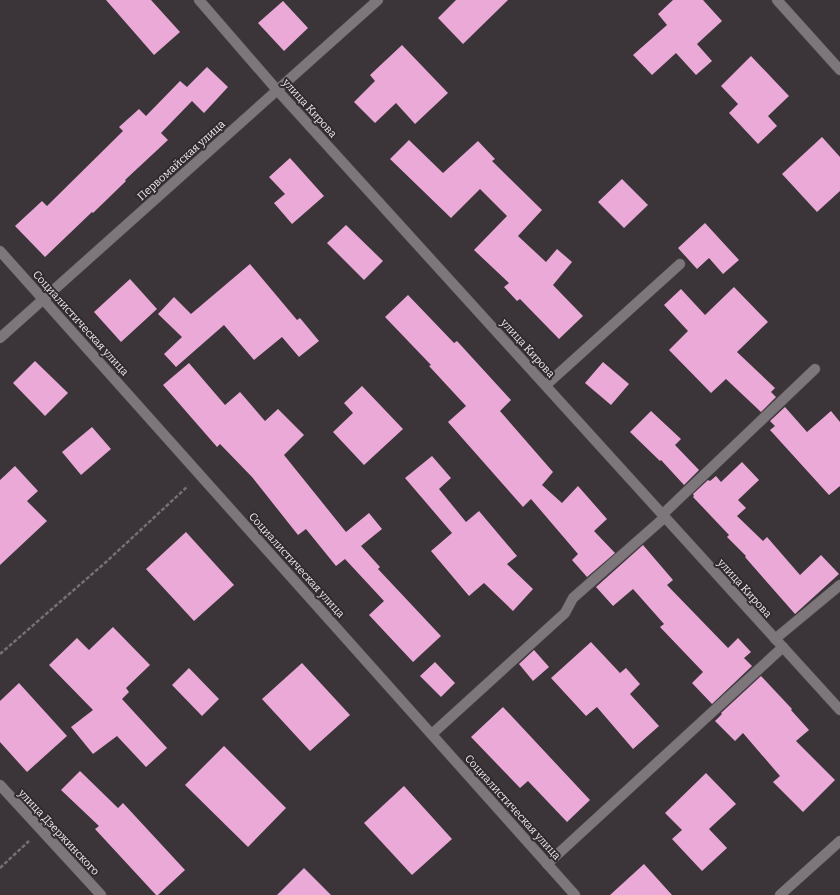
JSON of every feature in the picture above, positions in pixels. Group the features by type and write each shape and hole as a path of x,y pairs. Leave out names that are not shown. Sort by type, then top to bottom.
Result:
{"street":[{"name":"улица Кирова","path":"199,0 277,90 840,710"},
{"name":"Первомайская улица","path":"0,338 378,0"},
{"path":"777,0 840,70"},
{"name":"Социалистическая улица","path":"0,251 575,895"},
{"path":"546,385 680,264"},
{"path":"432,734 565,614 573,598 664,516 815,369"},
{"path":"775,639 840,585"},
{"path":"547,864 783,647"},
{"name":"улица Дзержинского","path":"0,785 101,895"},
{"path":"780,895 840,841"}],"path":[{"path":"0,654 106,562 200,475"},
{"path":"0,868 41,830"}],"building":[{"path":"106,0 151,0 180,32 154,55"},
{"path":"456,0 508,0 463,44 438,18"},
{"path":"673,0 703,0 722,21 697,44 712,61 696,75 676,53 652,75 633,55 667,25 658,14"},
{"path":"283,1 308,28 284,51 258,23"},
{"path":"402,45 448,93 415,124 396,103 375,123 354,102 375,81 370,75"},
{"path":"751,56 789,96 768,116 777,126 758,144 729,113 738,104 721,86"},
{"path":"207,67 228,87 204,113 192,101 161,133 168,140 125,180 126,181 93,213 92,212 45,257 15,226 42,201 47,206 123,131 119,127 139,109 146,116 180,81 187,87"},
{"path":"822,137 840,157 840,191 817,212 782,174"},
{"path":"409,140 443,173 478,141 495,159 492,161 542,210 518,236 546,262 557,249 572,262 553,285 583,316 559,339 520,299 517,301 504,287 509,283 474,250 507,216 480,189 451,218 390,159"},
{"path":"290,158 324,196 292,224 274,203 285,194 269,177"},
{"path":"622,179 648,205 624,228 598,202"},
{"path":"705,223 739,260 723,274 709,258 697,269 678,248"},
{"path":"346,225 383,261 364,280 327,243"},
{"path":"250,264 297,320 300,318 319,341 299,357 282,337 254,360 224,325 176,367 164,354 182,337 158,314 174,297 191,314"},
{"path":"130,279 157,309 121,342 94,312"},
{"path":"734,287 768,322 737,352 775,388 771,392 776,397 761,412 726,379 711,393 669,350 688,331 664,305 681,289 705,315"},
{"path":"408,295 454,343 457,341 511,400 500,411 553,472 542,485 562,503 578,486 607,519 594,531 615,553 587,577 572,560 578,554 531,499 523,507 448,422 466,406 429,366 431,365 385,317"},
{"path":"35,361 68,393 45,416 13,383"},
{"path":"603,362 629,384 611,405 585,383"},
{"path":"189,363 225,405 240,392 265,421 278,409 304,435 284,455 346,532 369,513 382,529 361,546 380,567 378,569 441,636 413,662 369,615 384,601 345,559 336,566 306,529 298,535 252,477 220,444 217,447 163,385"},
{"path":"362,386 403,429 364,465 333,432 353,413 344,403"},
{"path":"785,407 807,432 831,411 840,422 840,486 829,495 770,430 775,426 770,421"},
{"path":"651,411 681,439 675,445 699,470 684,485 661,460 660,461 630,432"},
{"path":"92,427 111,449 81,475 62,452"},
{"path":"432,456 451,478 439,489 466,522 479,511 517,556 507,564 533,589 513,611 484,583 469,596 431,551 452,533 405,478"},
{"path":"742,462 759,480 738,500 746,508 737,516 763,541 767,537 800,575 821,555 839,574 795,614 745,557 746,556 727,537 729,535 693,497 693,494 708,480 710,481 716,476 721,482"},
{"path":"15,466 38,491 27,501 47,521 0,565 0,480"},
{"path":"186,532 234,585 194,621 146,569"},
{"path":"643,545 673,580 667,585 728,648 738,638 751,652 744,658 752,666 712,704 692,683 703,672 660,627 664,624 633,589 613,606 596,587"},
{"path":"113,627 150,665 126,688 129,692 122,699 167,748 146,767 117,736 93,754 71,727 93,710 49,665 77,638 89,650"},
{"path":"591,642 620,673 626,668 640,684 630,694 659,726 633,749 597,707 586,716 551,678"},
{"path":"534,650 549,667 533,681 519,664"},
{"path":"435,662 455,683 441,697 420,676"},
{"path":"302,663 350,715 310,751 262,699"},
{"path":"189,668 219,699 202,716 172,685"},
{"path":"761,676 792,709 791,710 809,730 796,741 835,780 803,812 773,782 780,776 743,733 735,741 715,721 722,714 721,713"},
{"path":"19,683 67,736 27,772 0,742 0,701"},
{"path":"503,707 590,800 567,822 528,781 520,788 471,737"},
{"path":"224,746 286,808 248,847 185,785"},
{"path":"80,771 118,808 123,803 185,870 158,895 156,895 95,829 99,826 61,790"},
{"path":"706,773 736,804 709,829 727,848 702,871 672,839 682,830 665,813"},
{"path":"404,786 452,839 412,875 364,823"},
{"path":"644,864 672,895 610,895"},
{"path":"304,868 331,895 277,895"}]}
